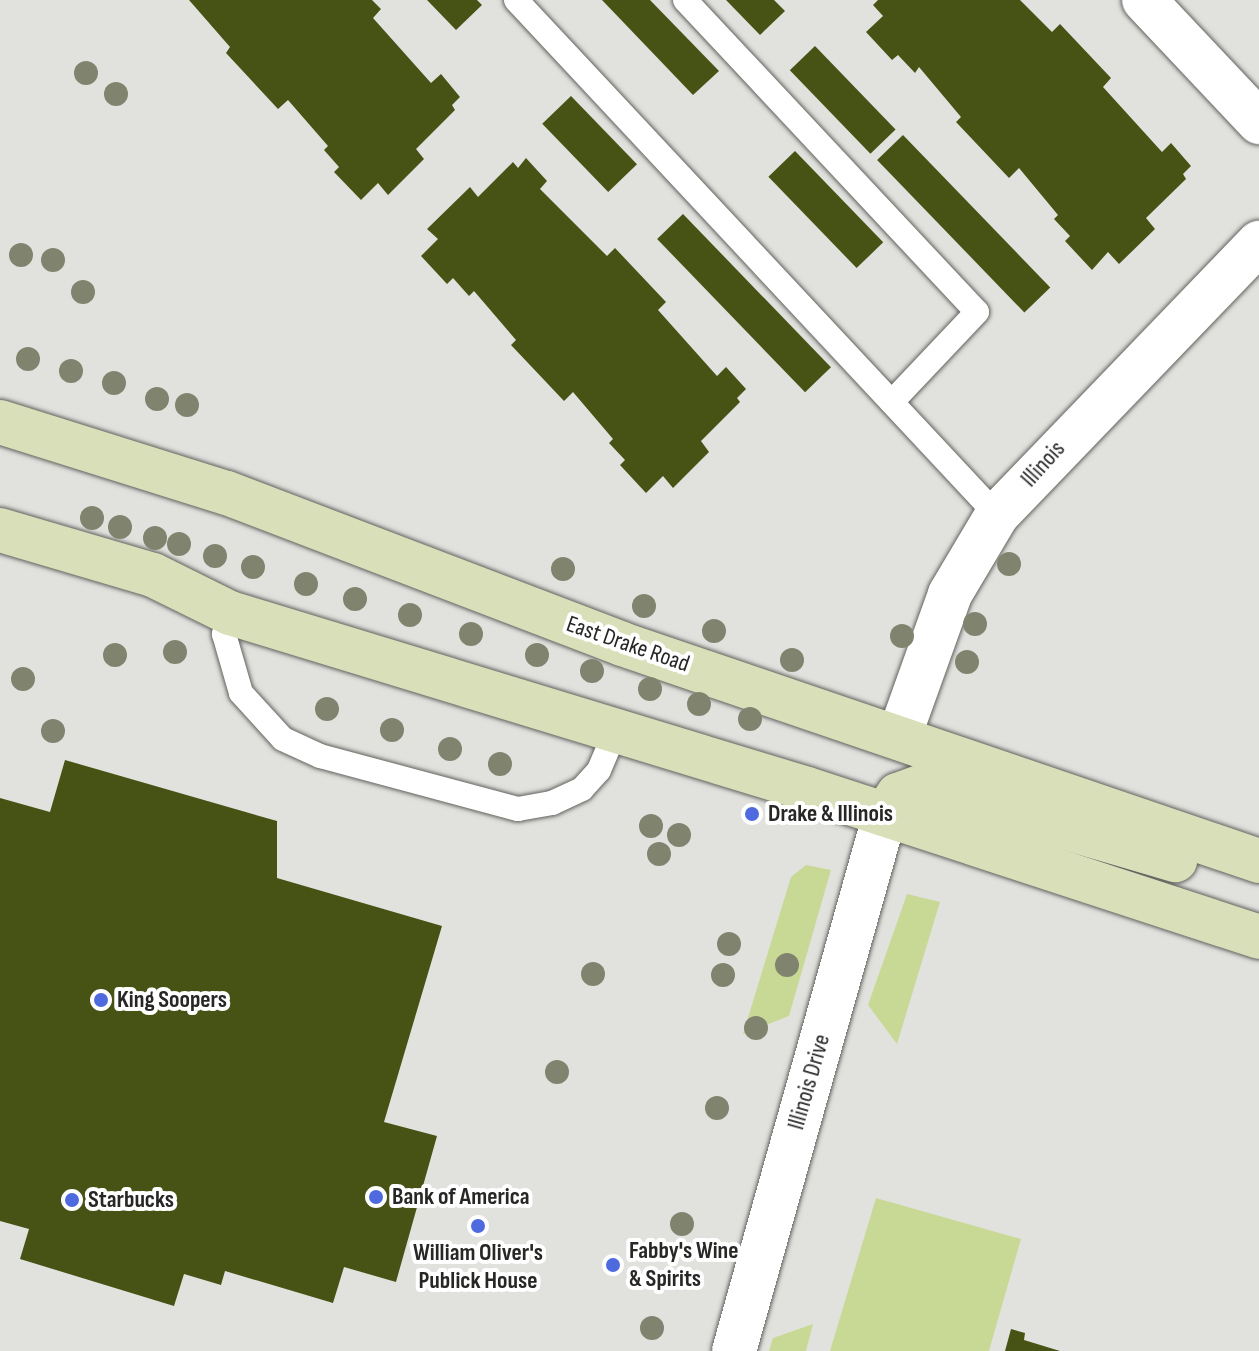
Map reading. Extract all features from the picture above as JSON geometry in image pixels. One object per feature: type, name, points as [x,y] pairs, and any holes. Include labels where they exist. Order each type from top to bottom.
[{"type":"main road","name":"East Drake Road","points":[[0,422],[227,493],[622,644],[900,734],[1259,861]]},
{"type":"main road","points":[[0,530],[153,575],[230,613],[885,814],[1259,937]]},
{"type":"main road","points":[[885,814],[898,795],[923,786],[1164,858],[1259,879]]},
{"type":"street","points":[[1144,0],[1259,122]]},
{"type":"street","name":"Illinois","points":[[900,734],[950,594],[997,515],[1259,243]]},
{"type":"street","name":"Illinois Drive","points":[[734,1351],[885,814]]},
{"type":"lane","points":[[516,0],[997,515]]},
{"type":"lane","points":[[685,0],[977,312],[892,402]]},
{"type":"lane","points":[[230,613],[224,634],[241,693],[283,739],[320,756],[518,809],[552,803],[582,789],[599,770],[616,730]]},
{"type":"green space","points":[[806,865],[831,870],[789,1016],[743,1034],[791,877]]},
{"type":"green space","points":[[907,894],[940,902],[897,1044],[868,1005]]},
{"type":"green space","points":[[876,1198],[1021,1239],[989,1351],[830,1351]]},
{"type":"green space","points":[[813,1324],[806,1351],[769,1351],[773,1338]]},
{"type":"building","points":[[189,0],[372,0],[381,9],[373,18],[431,83],[441,74],[460,97],[452,105],[455,110],[416,149],[424,159],[388,195],[378,183],[361,200],[334,172],[339,167],[324,150],[328,146],[288,100],[278,109],[226,53],[230,47]]},
{"type":"building","points":[[427,0],[477,0],[482,5],[456,30]]},
{"type":"building","points":[[602,0],[650,0],[719,71],[693,95]]},
{"type":"building","points":[[726,0],[774,0],[785,11],[760,35]]},
{"type":"building","points":[[878,0],[1020,0],[1052,32],[1060,24],[1111,78],[1103,87],[1162,152],[1171,143],[1191,166],[1183,174],[1186,179],[1146,218],[1155,229],[1119,264],[1108,252],[1092,270],[1065,241],[1070,236],[1054,219],[1058,215],[1019,168],[1009,178],[956,122],[961,117],[919,67],[915,73],[898,55],[892,60],[866,32],[883,16],[873,5]]},
{"type":"building","points":[[815,46],[896,129],[870,154],[790,70]]},
{"type":"building","points":[[571,96],[637,164],[608,192],[542,124]]},
{"type":"building","points":[[903,135],[1050,288],[1024,313],[877,160]]},
{"type":"building","points":[[795,151],[883,242],[857,268],[768,177]]},
{"type":"building","points":[[526,158],[547,181],[540,189],[607,256],[615,248],[666,302],[658,310],[717,376],[726,367],[746,389],[737,398],[740,402],[701,441],[709,452],[673,488],[663,476],[646,493],[620,465],[625,460],[609,443],[613,439],[573,392],[564,401],[511,345],[516,340],[474,291],[469,296],[453,278],[447,284],[421,256],[438,239],[427,229],[470,187],[478,197],[513,162],[518,168]]},
{"type":"building","points":[[683,214],[831,367],[805,392],[657,239]]},
{"type":"building","points":[[65,760],[277,821],[277,878],[442,926],[384,1122],[437,1136],[396,1282],[344,1267],[333,1303],[225,1271],[221,1285],[184,1274],[174,1306],[20,1259],[29,1229],[0,1221],[0,798],[50,812]]},
{"type":"building","points":[[1011,1329],[1025,1333],[1024,1340],[1060,1351],[1005,1351]]},
{"type":"place","name":"Drake & Illinois","points":[[752,814]]},
{"type":"place","name":"King Soopers","points":[[101,1000]]},
{"type":"place","name":"Bank of America","points":[[376,1197]]},
{"type":"place","name":"Starbucks","points":[[72,1200]]},
{"type":"place","name":"William Oliver's Publick House","points":[[478,1226]]},
{"type":"place","name":"Fabby's Wine & Spirits","points":[[613,1265]]}]
